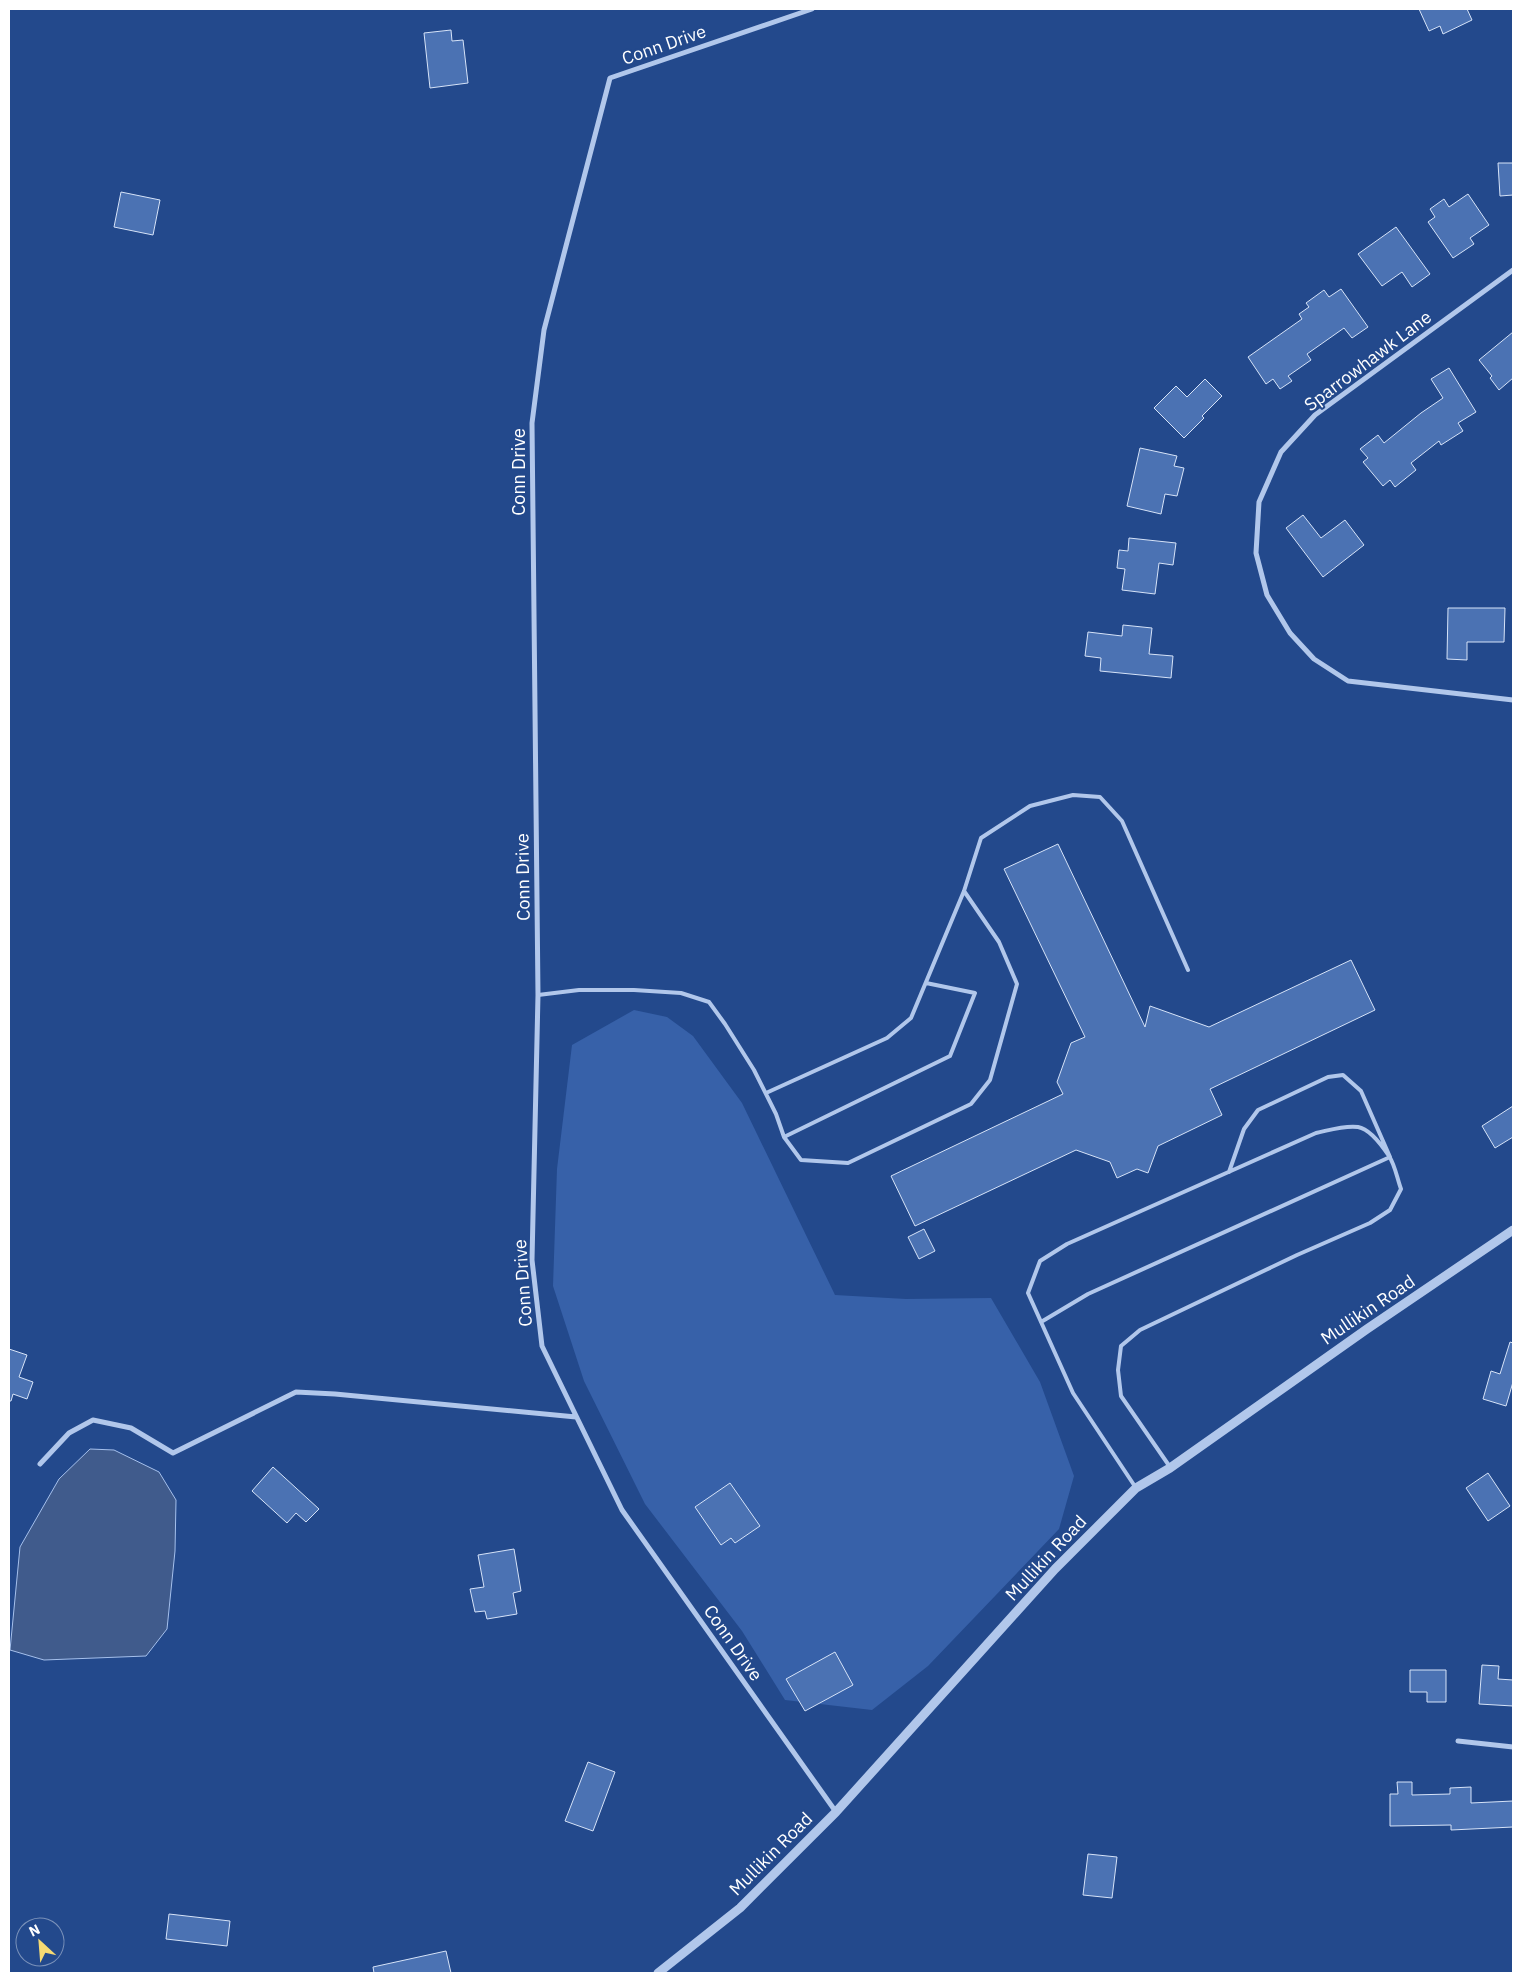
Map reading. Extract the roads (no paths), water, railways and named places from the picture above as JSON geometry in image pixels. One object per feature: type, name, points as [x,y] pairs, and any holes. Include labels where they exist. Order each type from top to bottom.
[{"type":"street","name":"Conn Drive","points":[[812,9],[610,78],[544,330],[532,423],[538,994],[532,1260],[542,1346],[622,1510],[836,1812]]},
{"type":"street","name":"Sparrowhawk Lane","points":[[1513,270],[1315,415],[1281,452],[1259,502],[1256,553],[1267,595],[1290,632],[1314,659],[1348,681],[1513,700]]},
{"type":"street","name":"Mullikin Road","points":[[658,1973],[740,1908],[836,1812],[1055,1569],[1136,1488],[1170,1468],[1367,1329],[1513,1230]]},
{"type":"street","points":[[40,1464],[69,1433],[93,1420],[132,1428],[173,1453],[296,1392],[576,1417]]},
{"type":"street","points":[[1458,1741],[1513,1747]]},
{"type":"lane","points":[[766,1093],[887,1038],[911,1018],[964,891],[981,838],[1030,806],[1073,795],[1100,797],[1122,821],[1188,970]]},
{"type":"lane","points":[[538,994],[579,990],[643,991],[681,993],[709,1002],[749,1063],[766,1093],[784,1137],[802,1160],[848,1163],[971,1104],[990,1080],[1017,984],[999,942],[964,891]]},
{"type":"lane","points":[[784,1137],[950,1056],[975,993],[926,983]]},
{"type":"lane","points":[[1170,1468],[1121,1396],[1118,1370],[1121,1346],[1140,1330],[1297,1255],[1370,1223],[1390,1210],[1401,1189],[1390,1157],[1361,1090],[1343,1075],[1328,1077],[1258,1110],[1244,1129],[1229,1172]]},
{"type":"lane","points":[[1136,1488],[1073,1394],[1028,1293],[1040,1261],[1067,1244],[1316,1133],[1344,1127],[1360,1127],[1372,1136],[1390,1157]]},
{"type":"lane","points":[[1041,1322],[1088,1294],[1390,1157]]}]
